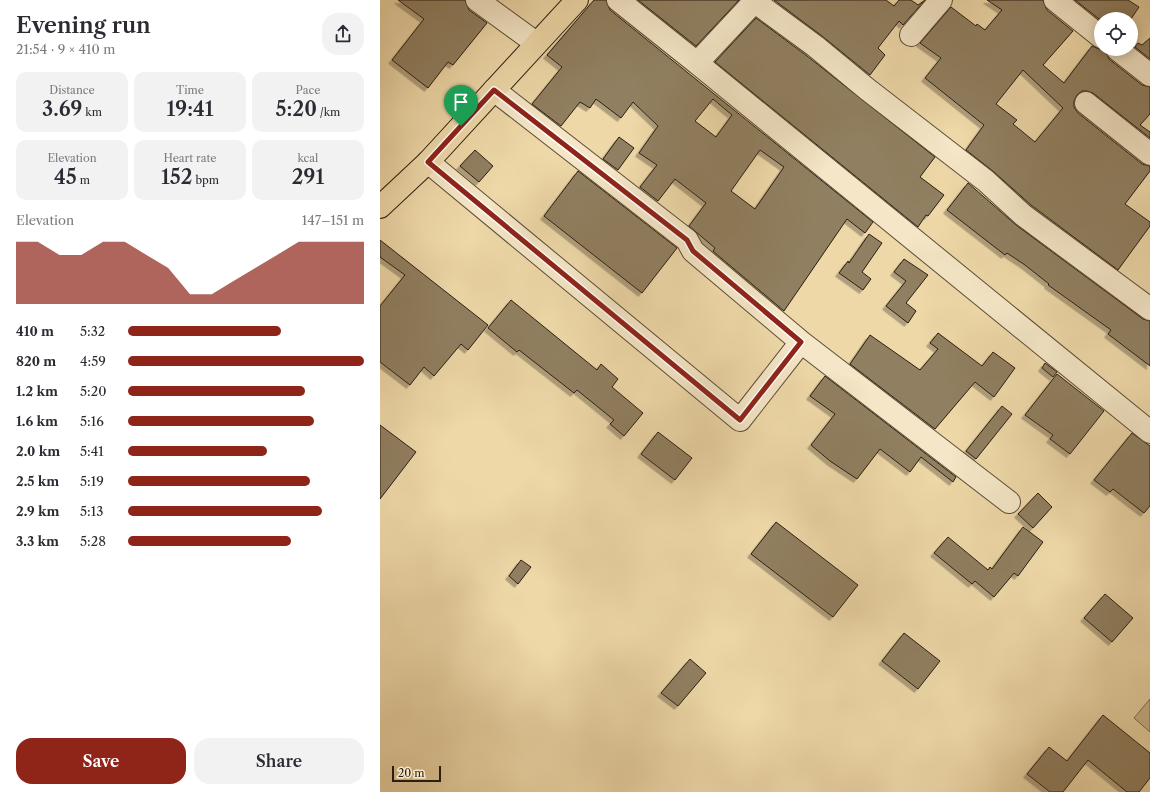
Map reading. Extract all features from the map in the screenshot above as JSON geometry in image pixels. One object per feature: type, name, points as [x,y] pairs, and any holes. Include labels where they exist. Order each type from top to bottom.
[{"type":"main road","points":[[380,207],[428,162],[577,0]]},
{"type":"street","points":[[477,0],[536,43]]},
{"type":"street","points":[[618,0],[1150,432]]},
{"type":"street","points":[[912,36],[941,0]]},
{"type":"street","points":[[1055,0],[1094,31]]},
{"type":"street","points":[[697,63],[753,3],[762,7],[986,181],[1023,215],[1150,310]]},
{"type":"street","points":[[1126,56],[1150,75]]},
{"type":"street","points":[[494,90],[687,240],[693,251],[698,256],[801,342],[1009,502]]},
{"type":"street","points":[[1086,103],[1150,154]]},
{"type":"street","points":[[428,162],[740,420],[801,342]]},
{"type":"shaded area","points":[[1150,699],[1150,732],[1134,718]]},
{"type":"building","points":[[398,0],[465,0],[469,10],[487,23],[453,65],[448,62],[428,88],[392,60],[424,19]]},
{"type":"building","points":[[594,0],[606,0],[610,10],[873,222],[865,233],[847,219],[784,311],[713,251],[715,248],[689,226],[706,203],[675,179],[658,201],[640,187],[657,165],[639,153],[658,126],[633,102],[621,118],[596,99],[590,108],[580,102],[561,126],[532,104],[562,67],[547,55]],"holes":[[[713,99],[732,115],[716,137],[695,121]],[[760,150],[784,167],[755,209],[731,191]]]},
{"type":"building","points":[[638,0],[739,0],[696,46]]},
{"type":"building","points":[[774,0],[886,0],[894,6],[899,0],[911,0],[918,5],[925,0],[903,25],[899,21],[878,48],[885,55],[870,75]]},
{"type":"building","points":[[987,0],[1043,0],[1047,10],[1073,31],[1043,65],[1064,83],[1092,46],[1094,47],[1094,56],[1108,56],[1109,59],[1142,85],[1150,87],[1150,114],[1140,125],[1150,132],[1150,138],[1093,93],[1082,91],[1077,95],[1074,101],[1074,107],[1078,113],[1142,164],[1150,166],[1150,171],[1125,204],[1150,222],[1150,226],[1118,270],[1031,205],[994,172],[966,150],[984,125],[925,78],[941,58],[920,43],[951,7],[976,26],[977,24],[985,30],[1002,10]],"holes":[[[1023,70],[1063,108],[1035,142],[1013,124],[1017,120],[996,104]]]},
{"type":"building","points":[[1075,0],[1128,0],[1139,7],[1136,12],[1094,12],[1094,15]]},
{"type":"building","points":[[756,18],[807,56],[935,157],[920,177],[944,195],[928,216],[926,215],[918,227],[715,62]]},
{"type":"building","points":[[1150,38],[1150,59],[1138,49],[1138,43],[1142,45]]},
{"type":"building","points":[[619,137],[634,148],[618,170],[603,159]]},
{"type":"building","points":[[475,150],[493,166],[479,182],[460,166]]},
{"type":"building","points":[[578,171],[677,248],[642,293],[544,216]]},
{"type":"building","points":[[968,183],[1016,225],[1143,319],[1150,321],[1150,366],[1108,334],[1111,330],[1048,285],[1049,284],[1025,265],[1007,253],[1005,255],[947,210]]},
{"type":"building","points":[[869,234],[882,243],[862,272],[871,279],[863,290],[839,273],[848,261],[849,263]]},
{"type":"building","points":[[380,240],[488,325],[468,350],[461,344],[434,376],[424,367],[410,385],[380,362],[380,306],[405,275],[380,257]]},
{"type":"building","points":[[904,259],[928,275],[906,303],[916,311],[908,323],[886,306],[906,281],[894,272]]},
{"type":"building","points":[[511,300],[597,370],[601,364],[618,379],[612,387],[643,413],[624,436],[610,424],[614,420],[577,390],[574,393],[519,350],[517,352],[488,328]]},
{"type":"building","points":[[938,333],[982,366],[993,352],[1015,368],[994,397],[975,382],[935,429],[850,364],[870,335],[920,370],[938,349],[930,343]]},
{"type":"building","points":[[1045,363],[1057,372],[1053,377],[1042,368]]},
{"type":"building","points":[[1057,374],[1104,411],[1070,454],[1050,439],[1053,435],[1025,415]]},
{"type":"building","points":[[825,376],[956,477],[953,482],[921,457],[910,472],[880,449],[857,479],[830,461],[811,445],[835,414],[810,396]]},
{"type":"building","points":[[1002,406],[1012,414],[976,459],[966,451]]},
{"type":"building","points":[[380,425],[416,452],[380,499]]},
{"type":"building","points":[[658,432],[692,458],[675,480],[641,454]]},
{"type":"building","points":[[1132,433],[1150,446],[1150,506],[1144,513],[1113,489],[1110,492],[1094,480]]},
{"type":"building","points":[[1038,493],[1052,507],[1033,528],[1018,514]]},
{"type":"building","points":[[776,522],[858,585],[833,617],[751,554]]},
{"type":"building","points":[[1023,527],[1043,542],[1018,576],[1014,573],[994,597],[975,581],[972,584],[934,553],[948,537],[988,570],[990,567],[992,569]]},
{"type":"building","points":[[521,560],[531,567],[518,584],[509,576]]},
{"type":"building","points":[[1105,594],[1133,618],[1112,642],[1084,618]]},
{"type":"building","points":[[904,633],[940,661],[918,689],[882,661]]},
{"type":"building","points":[[690,659],[706,673],[678,706],[661,693]]},
{"type":"building","points":[[1103,715],[1150,753],[1150,778],[1139,792],[1127,792],[1088,760],[1063,792],[1050,792],[1027,774],[1049,747],[1067,761]]},
{"type":"route","points":[[494,90],[687,240],[693,251],[801,342],[740,420],[428,162],[461,126],[494,90]]}]
